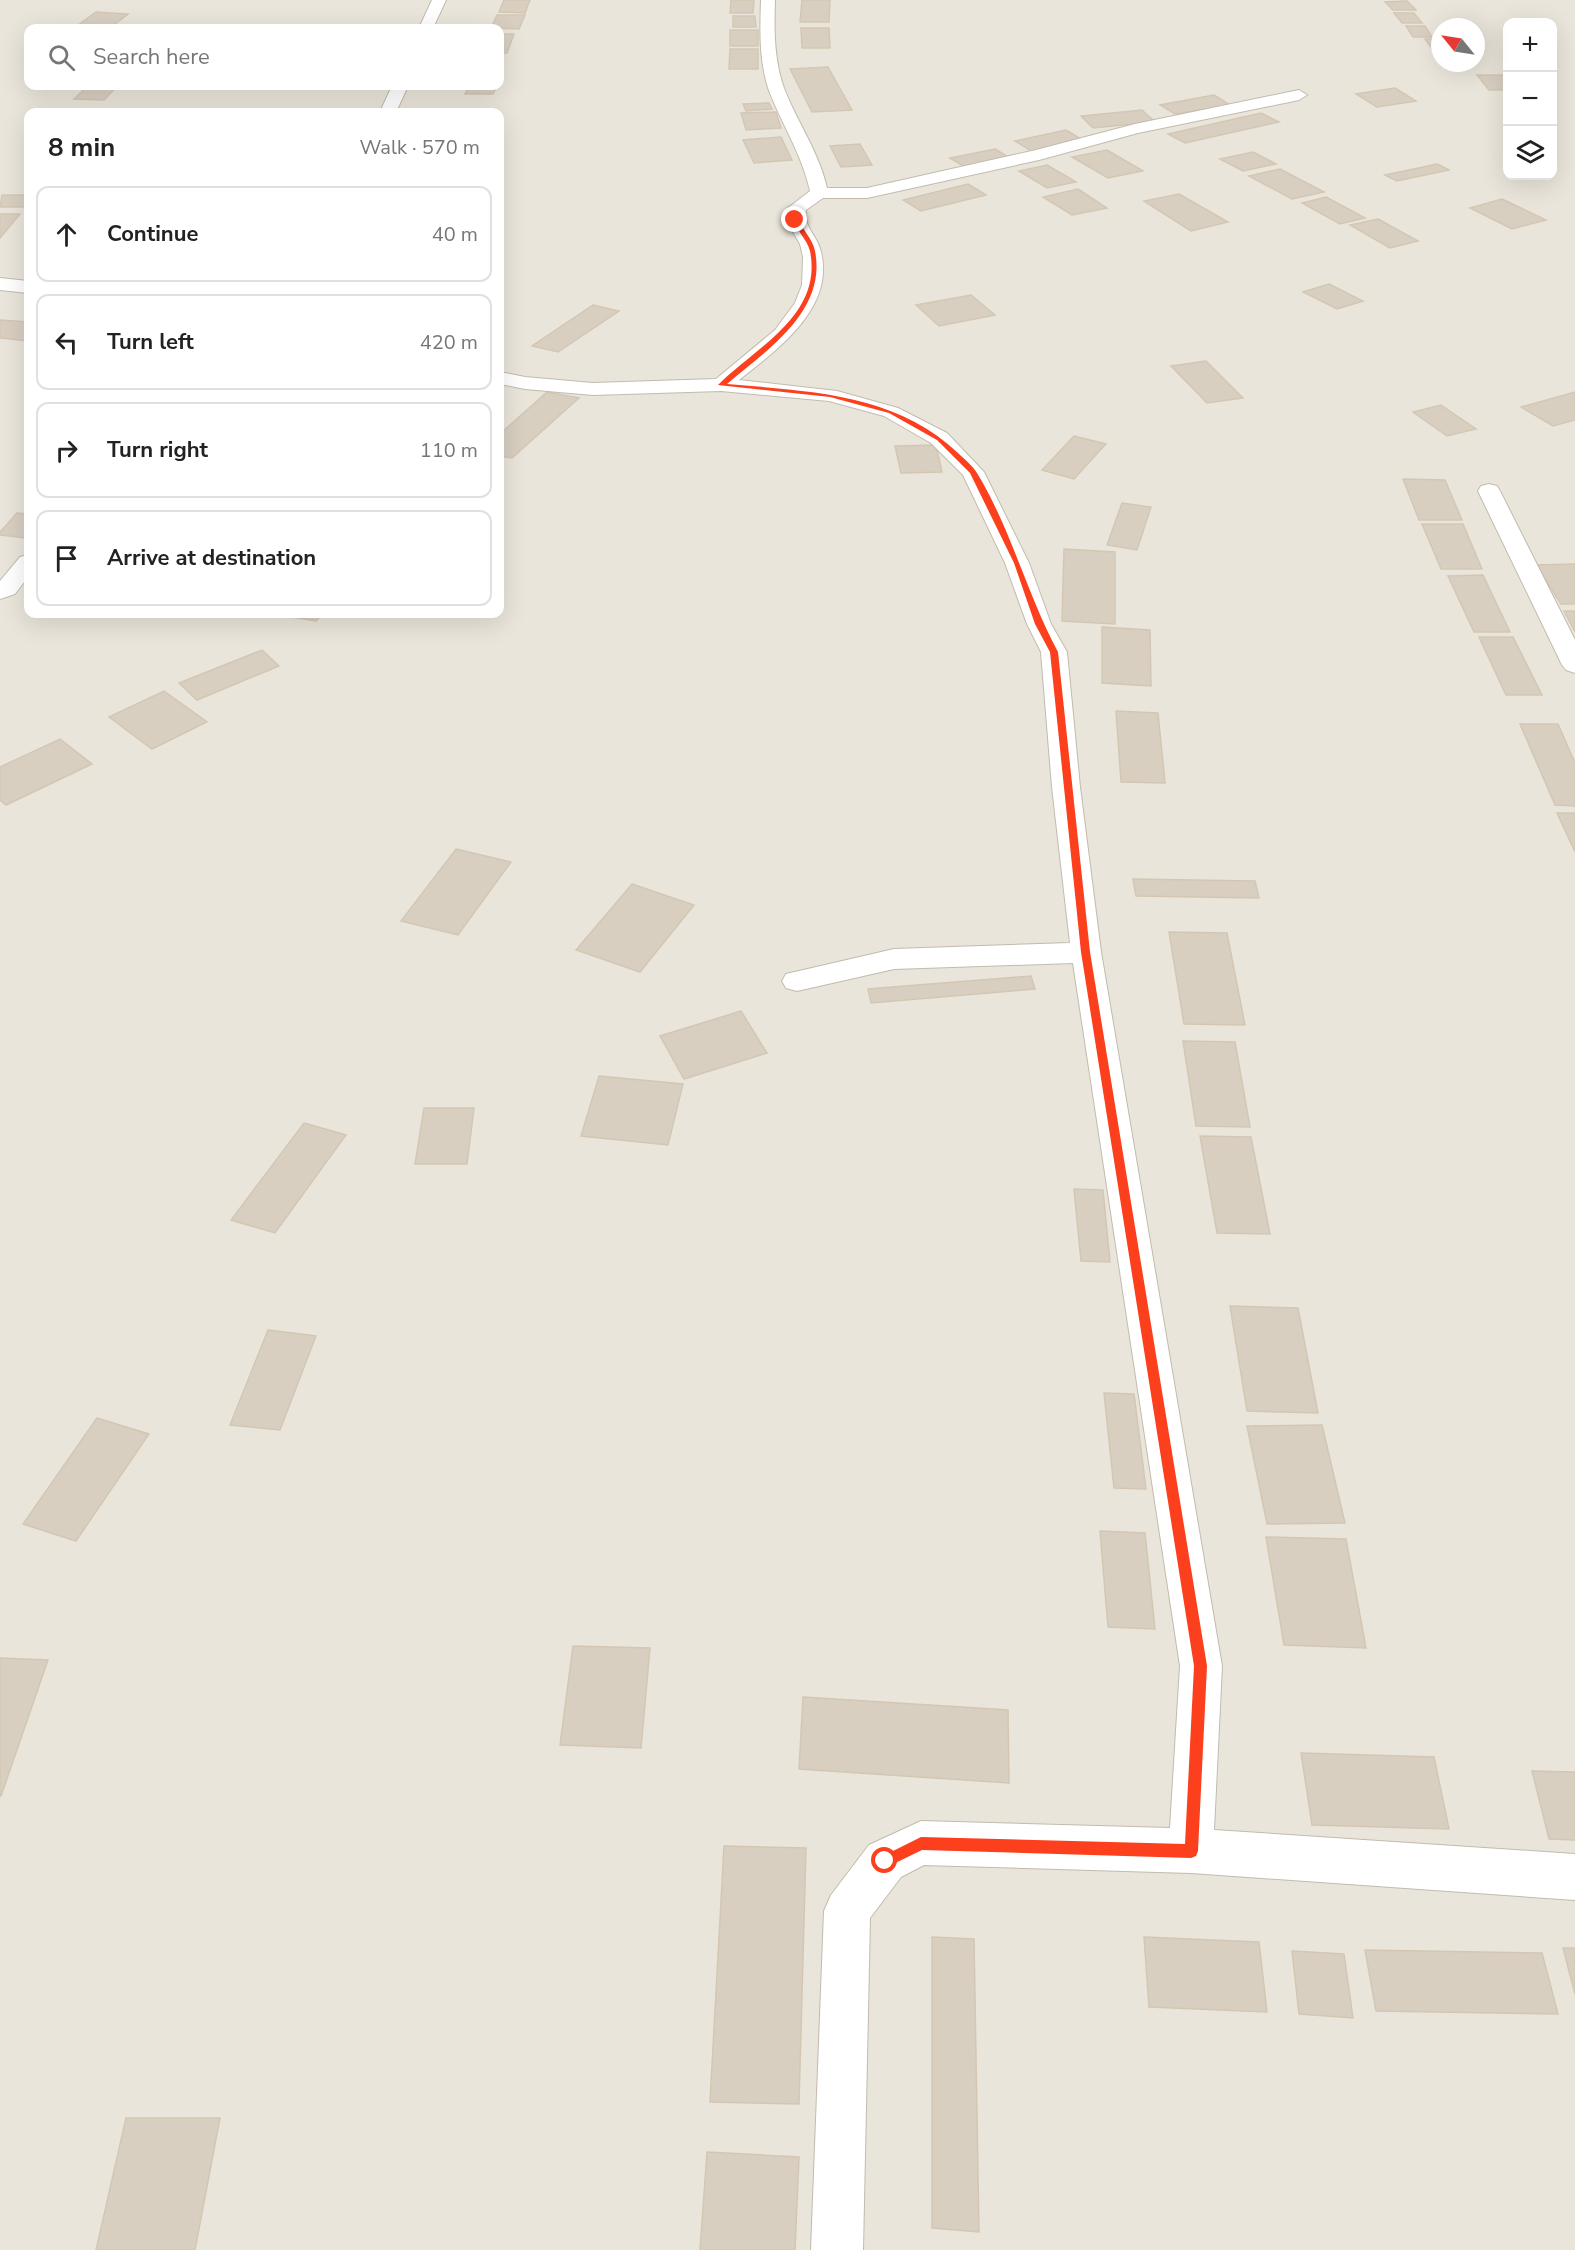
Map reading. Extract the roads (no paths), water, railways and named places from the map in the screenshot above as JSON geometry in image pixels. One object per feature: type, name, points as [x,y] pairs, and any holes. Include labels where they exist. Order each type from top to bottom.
[{"type":"street","points":[[428,24],[439,0]]},
{"type":"street","points":[[768,0],[770,66],[776,88],[812,164],[819,193]]},
{"type":"street","points":[[390,108],[398,90]]},
{"type":"street","points":[[721,385],[767,347],[796,318],[808,297],[813,274],[812,249],[795,220],[797,208],[819,193],[867,193],[1039,155],[1226,108],[1299,95]]},
{"type":"street","points":[[0,284],[24,287]]},
{"type":"street","points":[[504,379],[592,389],[721,385],[830,395],[891,412],[939,438],[973,472],[1017,563],[1039,624],[1054,652],[1086,952],[1201,1666],[1191,1851]]},
{"type":"street","points":[[1489,491],[1575,665]]},
{"type":"street","points":[[0,592],[6,589],[24,567]]},
{"type":"street","points":[[797,981],[894,959],[1086,952]]},
{"type":"street","points":[[837,2250],[847,1911],[885,1861],[921,1843],[1191,1851],[1575,1877]]}]
